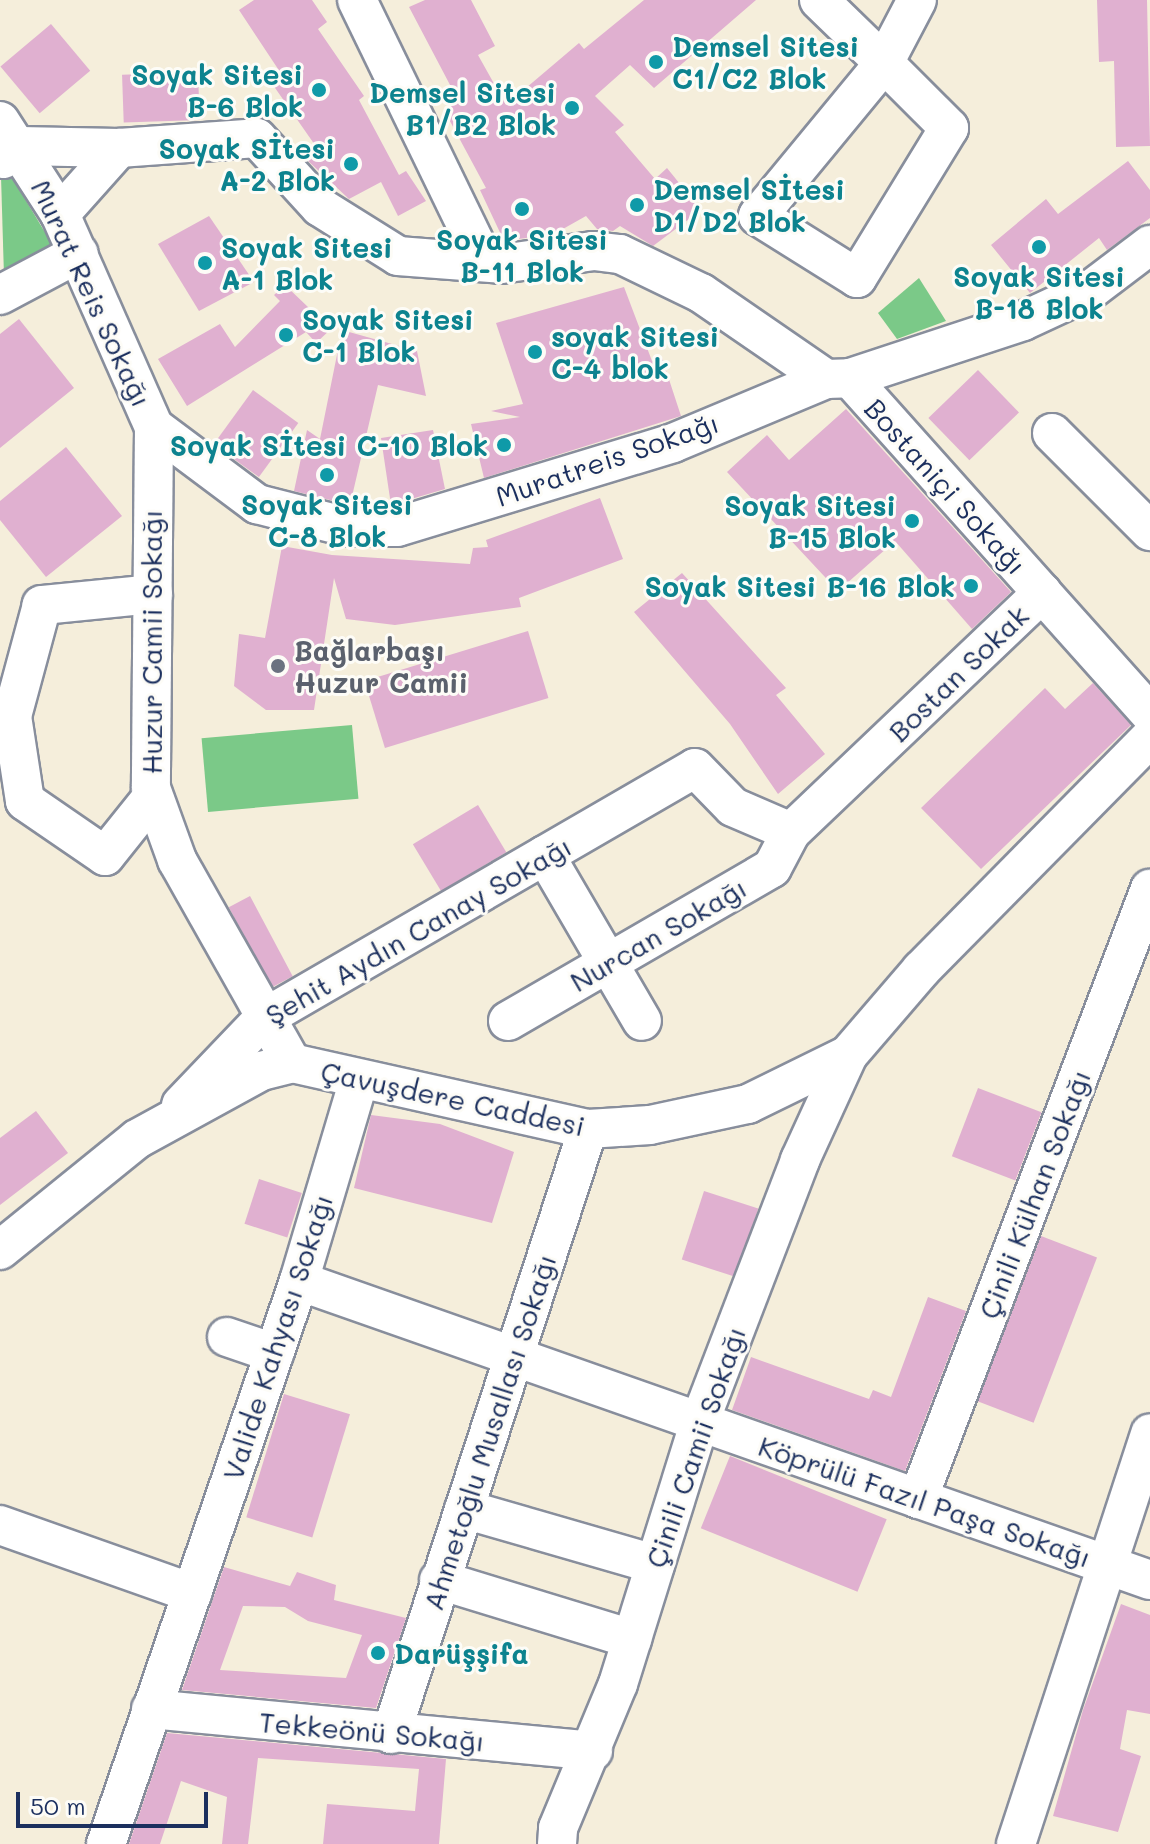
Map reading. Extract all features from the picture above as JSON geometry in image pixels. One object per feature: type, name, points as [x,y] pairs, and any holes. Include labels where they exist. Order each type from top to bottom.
[{"type":"street","points":[[357,0],[483,260]]},
{"type":"street","points":[[819,0],[884,63],[949,128],[857,278],[758,216],[884,63],[917,0]]},
{"type":"street","name":"Bostaniçi Sokağı","points":[[7,143],[119,148],[257,138],[320,207],[398,256],[483,260],[501,264],[594,251],[620,254],[701,293],[838,379],[1042,593]]},
{"type":"street","name":"Murat Reis Sokağı","points":[[7,143],[60,214],[154,427]]},
{"type":"street","points":[[60,214],[119,148]]},
{"type":"street","name":"Muratreis Sokağı","points":[[154,427],[257,504],[347,527],[397,527],[673,443],[838,379],[1058,307],[1150,245]]},
{"type":"street","points":[[0,295],[79,253]]},
{"type":"street","name":"Huzur Camii Sokağı","points":[[154,427],[153,796],[177,860],[292,1063]]},
{"type":"street","points":[[1052,433],[1150,531]]},
{"type":"street","name":"Bostan Sokak","points":[[791,832],[1042,593],[1150,714]]},
{"type":"street","points":[[153,594],[42,605],[12,716],[25,801],[105,856],[153,796]]},
{"type":"street","name":"Çavuşdere Caddesi","points":[[0,1250],[137,1139],[261,1071],[292,1063],[588,1129],[650,1125],[748,1104],[848,1055],[921,970],[1150,738]]},
{"type":"street","name":"Şehit Aydın Canay Sokağı","points":[[165,1124],[264,1018],[695,768],[733,807],[791,832]]},
{"type":"street","name":"Nurcan Sokağı","points":[[508,1021],[772,868],[791,832]]},
{"type":"street","points":[[545,855],[642,1021]]},
{"type":"street","name":"Çinili Külhan Sokağı","points":[[918,1499],[1150,889]]},
{"type":"street","name":"Çinili Camii Sokağı","points":[[557,1844],[558,1828],[593,1751],[632,1639],[700,1421],[800,1160],[848,1055]]},
{"type":"street","name":"Valide Kahyası Sokağı","points":[[106,1844],[299,1281],[359,1080]]},
{"type":"street","name":"Ahmetoğlu Musallası Sokağı","points":[[391,1734],[439,1580],[517,1357],[588,1129]]},
{"type":"street","name":"Köprülü Fazıl Paşa Sokağı","points":[[299,1281],[1150,1580]]},
{"type":"street","points":[[227,1337],[274,1353]]},
{"type":"street","points":[[1016,1844],[1150,1433]]},
{"type":"street","points":[[464,1509],[655,1564]]},
{"type":"street","points":[[0,1525],[192,1593]]},
{"type":"street","points":[[439,1580],[632,1639]]},
{"type":"street","name":"Tekkeönü Sokağı","points":[[151,1709],[593,1751]]},
{"type":"green space","points":[[1,176],[13,179],[52,244],[4,276]]},
{"type":"green space","points":[[919,278],[946,321],[897,339],[878,313]]},
{"type":"green space","points":[[352,725],[358,799],[208,812],[202,738]]},
{"type":"building","points":[[254,0],[312,0],[327,22],[318,29],[364,96],[359,100],[399,175],[406,171],[426,201],[398,216],[381,182],[349,199],[307,160],[304,155],[317,148],[273,85],[284,78],[239,10]]},
{"type":"building","points":[[425,0],[471,0],[495,46],[478,55],[506,105],[579,43],[584,49],[644,0],[756,0],[654,88],[630,65],[595,96],[624,125],[615,132],[655,179],[667,168],[701,210],[653,246],[620,226],[613,231],[597,229],[586,216],[554,234],[504,241],[480,190],[486,188],[444,110],[459,102],[409,7]]},
{"type":"building","points":[[1097,0],[1147,0],[1150,146],[1116,147],[1114,61],[1099,62]]},
{"type":"building","points":[[51,24],[90,71],[40,113],[0,66]]},
{"type":"building","points":[[198,72],[200,120],[124,123],[122,75]]},
{"type":"building","points":[[1128,161],[1150,190],[1150,218],[1107,250],[1099,238],[1030,293],[991,245],[1046,199],[1058,214]]},
{"type":"building","name":"Soyak Sitesi A-1 Blok","points":[[209,216],[254,282],[199,311],[158,244]]},
{"type":"building","points":[[285,285],[331,329],[316,343],[306,332],[187,406],[158,359],[220,324],[235,347],[280,301],[274,295]]},
{"type":"building","points":[[624,287],[652,361],[662,358],[681,416],[484,478],[471,424],[520,417],[491,411],[523,404],[496,323]]},
{"type":"building","points":[[19,319],[74,388],[0,448],[0,334]]},
{"type":"building","points":[[342,330],[417,351],[426,396],[378,385],[350,505],[294,491],[307,430],[320,439]]},
{"type":"building","points":[[978,370],[1019,412],[969,460],[928,418]]},
{"type":"building","points":[[253,390],[298,423],[259,477],[214,444]]},
{"type":"building","points":[[846,409],[1011,592],[972,629],[895,541],[838,591],[727,472],[767,435],[789,460]]},
{"type":"building","points":[[433,430],[445,489],[391,505],[381,438]]},
{"type":"building","points":[[66,447],[122,516],[46,577],[0,520],[0,501]]},
{"type":"building","points":[[600,498],[623,559],[519,598],[521,607],[395,625],[346,619],[334,578],[314,710],[266,710],[234,686],[239,634],[265,638],[282,546],[332,555],[470,564],[473,548],[488,547],[486,540]]},
{"type":"building","points":[[682,573],[786,688],[776,695],[825,754],[778,794],[730,724],[634,612]]},
{"type":"building","points":[[528,631],[548,698],[385,748],[364,681]]},
{"type":"building","points":[[1093,683],[1131,725],[981,869],[921,808],[1045,688],[1065,709]]},
{"type":"building","points":[[478,805],[506,852],[441,891],[413,844]]},
{"type":"building","points":[[250,896],[293,976],[272,988],[229,907]]},
{"type":"building","points":[[978,1088],[1041,1112],[1015,1181],[952,1156]]},
{"type":"building","points":[[36,1111],[68,1153],[0,1205],[0,1138]]},
{"type":"building","points":[[371,1115],[440,1124],[514,1152],[492,1223],[354,1188]]},
{"type":"building","points":[[259,1179],[302,1193],[287,1238],[244,1224]]},
{"type":"building","points":[[704,1191],[758,1209],[736,1277],[682,1259]]},
{"type":"building","points":[[1041,1236],[1097,1258],[1034,1423],[978,1401]]},
{"type":"building","points":[[928,1297],[966,1311],[905,1471],[732,1410],[751,1357],[869,1399],[873,1390],[891,1397]]},
{"type":"building","points":[[284,1394],[350,1414],[312,1538],[246,1517]]},
{"type":"building","points":[[730,1456],[887,1519],[857,1592],[701,1528]]},
{"type":"building","name":"Darüşşifa","points":[[224,1567],[290,1586],[297,1572],[336,1585],[334,1600],[406,1618],[376,1708],[182,1690]],"holes":[[[243,1606],[285,1607],[308,1621],[362,1635],[346,1678],[220,1670]]]},
{"type":"building","points":[[1121,1604],[1150,1615],[1150,1714],[1127,1710],[1120,1749],[1141,1756],[1118,1832],[1053,1816],[1083,1710]]},
{"type":"building","points":[[167,1733],[446,1759],[439,1844],[323,1844],[327,1804],[415,1811],[419,1769],[258,1758],[248,1844],[222,1844],[227,1797],[181,1781],[160,1844],[129,1844]]},
{"type":"place","name":"Demsel Sitesi C1/C2 Blok","points":[[656,62]]},
{"type":"place","name":"Soyak Sitesi B-6 Blok","points":[[319,90]]},
{"type":"place","name":"Demsel Sitesi B1/B2 Blok","points":[[572,108]]},
{"type":"place","name":"Soyak Sİtesi A-2 Blok","points":[[351,164]]},
{"type":"place","name":"Demsel Sİtesi D1/D2 Blok","points":[[637,205]]},
{"type":"place","name":"Soyak Sitesi B-11 Blok","points":[[522,209]]},
{"type":"place","name":"Soyak Sitesi B-18 Blok","points":[[1039,247]]},
{"type":"place","name":"Soyak Sitesi A-1 Blok","points":[[205,263]]},
{"type":"place","name":"Soyak Sitesi C-1 Blok","points":[[286,335]]},
{"type":"place","name":"soyak Sitesi C-4 blok","points":[[535,352]]},
{"type":"place","name":"Soyak Sİtesi C-10 Blok","points":[[504,445]]},
{"type":"place","name":"Soyak Sitesi C-8 Blok","points":[[327,475]]},
{"type":"place","name":"Soyak Sitesi B-15 Blok","points":[[912,521]]},
{"type":"place","name":"Soyak Sitesi B-16 Blok","points":[[971,586]]},
{"type":"place","name":"Bağlarbaşı Huzur Camii","points":[[278,666]]},
{"type":"place","name":"Darüşşifa","points":[[378,1653]]}]
